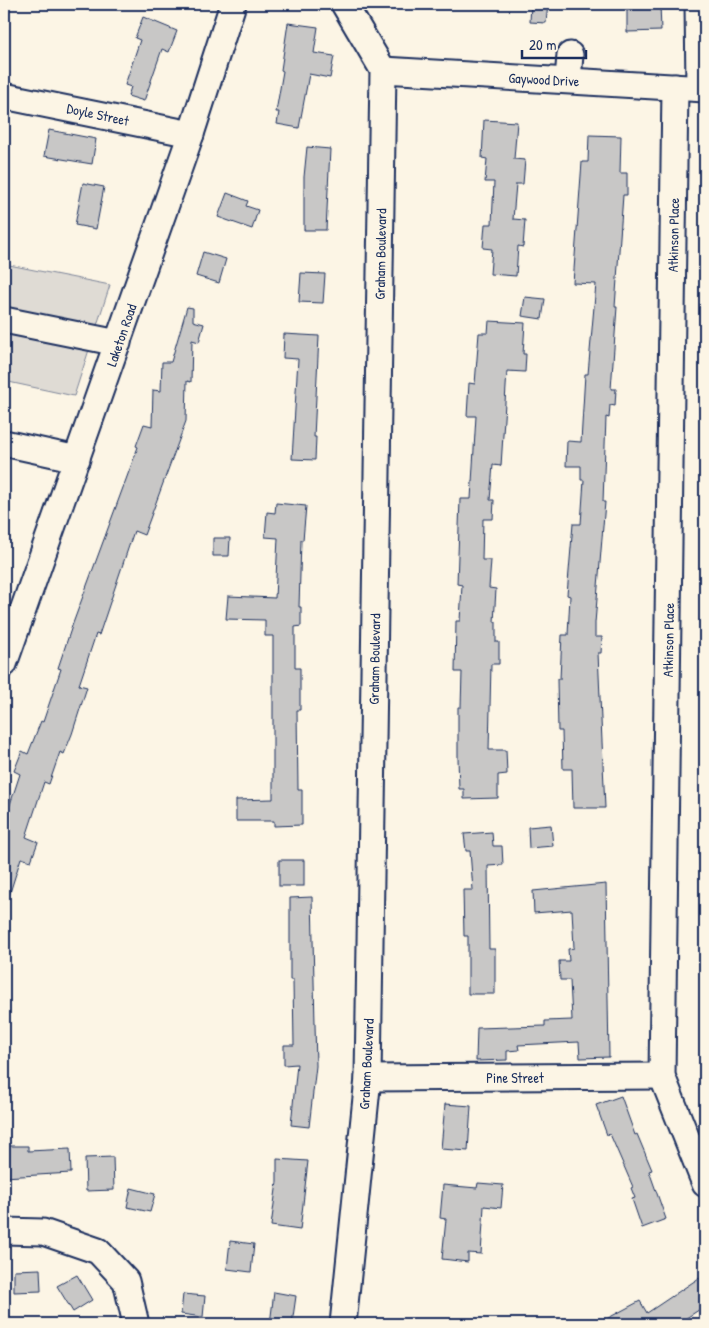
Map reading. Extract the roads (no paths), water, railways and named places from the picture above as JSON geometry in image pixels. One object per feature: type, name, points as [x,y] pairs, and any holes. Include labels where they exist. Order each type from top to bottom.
[{"type":"street","name":"Laketon Road","points":[[4,664],[191,134],[233,4]]},
{"type":"street","points":[[344,4],[383,70]]},
{"type":"street","name":"Atkinson Place","points":[[698,4],[693,88],[662,1076],[705,1184]]},
{"type":"street","points":[[568,80],[570,55]]},
{"type":"street","name":"Gaywood Drive","points":[[383,70],[693,88]]},
{"type":"street","name":"Graham Boulevard","points":[[343,1324],[368,1078],[383,70]]},
{"type":"street","name":"Doyle Street","points":[[4,96],[191,134]]},
{"type":"street","points":[[4,320],[118,343]]},
{"type":"street","points":[[4,443],[77,459]]},
{"type":"street","name":"Pine Street","points":[[368,1078],[662,1076]]},
{"type":"street","points":[[4,1231],[43,1232],[98,1252],[126,1281],[136,1324]]}]
